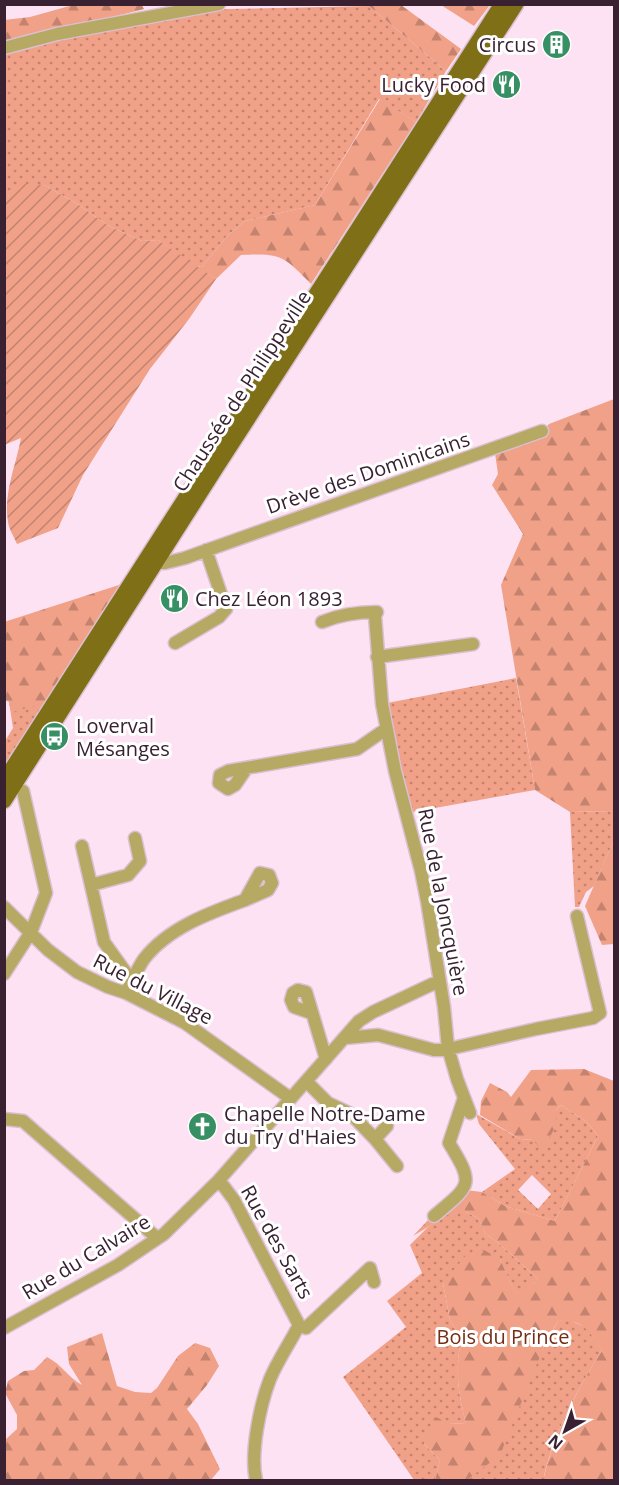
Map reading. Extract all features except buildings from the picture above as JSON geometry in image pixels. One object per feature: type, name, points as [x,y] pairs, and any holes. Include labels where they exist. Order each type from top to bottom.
[{"type":"main road","name":"Chaussée de Philippeville","points":[[4,781],[502,4]]},
{"type":"main road","name":"Chaussée de Philippeville","points":[[4,801],[516,4]]},
{"type":"street","points":[[4,48],[57,34],[219,4]]},
{"type":"street","name":"Drève des Dominicains","points":[[156,563],[165,563],[206,550],[542,431]]},
{"type":"street","points":[[175,643],[219,618],[226,609],[206,550]]},
{"type":"street","name":"Rue de la Joncquière","points":[[322,622],[338,615],[377,612],[375,616],[377,657],[386,729],[421,871],[436,952],[448,1048]]},
{"type":"street","points":[[377,657],[473,645]]},
{"type":"street","points":[[246,769],[357,749],[386,729]]},
{"type":"street","points":[[4,974],[31,932],[46,893],[23,791]]},
{"type":"street","points":[[90,885],[128,875],[140,861],[135,838]]},
{"type":"street","points":[[82,846],[104,942],[129,987]]},
{"type":"street","points":[[129,987],[144,959],[169,935],[211,912],[245,900]]},
{"type":"street","name":"Rue du Village","points":[[4,907],[48,950],[77,972],[108,987],[129,987],[185,1023],[290,1098]]},
{"type":"street","points":[[345,1038],[378,1035],[434,1050],[592,1018],[600,1013],[577,916]]},
{"type":"street","name":"Rue du Calvaire","points":[[4,1328],[118,1265],[157,1238],[183,1216],[219,1179],[359,1021],[439,981]]},
{"type":"street","points":[[311,1012],[326,1059]]},
{"type":"street","points":[[448,1048],[470,1113]]},
{"type":"street","points":[[306,1081],[328,1103],[351,1114],[397,1166]]},
{"type":"street","points":[[434,1216],[456,1198],[465,1187],[467,1178],[449,1143],[464,1098]]},
{"type":"street","points":[[4,1119],[23,1121],[157,1238]]},
{"type":"street","points":[[375,1139],[387,1126]]},
{"type":"street","name":"Rue des Sarts","points":[[219,1179],[234,1200],[299,1325],[306,1328],[370,1268],[374,1282]]},
{"type":"street","name":"Rue des Sarts","points":[[256,1480],[256,1441],[264,1400],[270,1379],[299,1325]]},
{"type":"green space","points":[[73,5],[142,5],[144,9],[5,44],[4,20],[30,17]]},
{"type":"green space","points":[[369,5],[401,5],[461,49],[446,71]]},
{"type":"green space","points":[[441,5],[490,5],[474,26]]},
{"type":"green space","points":[[369,6],[446,71],[416,122],[379,99],[315,205],[245,221],[226,237],[202,267],[195,266],[158,240],[142,241],[109,226],[76,203],[44,185],[9,195],[5,205],[5,54],[108,27],[227,9]]},
{"type":"green space","points":[[380,99],[416,122],[311,284],[288,262],[274,256],[241,255],[216,279],[195,266],[202,267],[226,237],[245,221],[315,205]]},
{"type":"green space","points":[[22,184],[44,185],[76,203],[109,226],[142,241],[158,240],[216,279],[189,319],[150,369],[83,475],[58,528],[17,544],[9,525],[7,501],[21,438],[4,445],[4,205],[9,195]]},
{"type":"green space","points":[[614,399],[614,811],[570,812],[535,790],[501,585],[523,534],[492,485],[498,474],[495,453],[538,437],[549,424]]},
{"type":"green space","points":[[122,584],[47,702],[13,712],[9,702],[5,700],[4,622]]},
{"type":"green space","points":[[516,678],[535,790],[407,813],[382,704]]},
{"type":"green space","points":[[9,702],[47,702],[5,765],[5,741],[13,728]]},
{"type":"green space","points":[[614,811],[614,840],[594,886],[586,892],[579,907],[575,907],[570,812]]},
{"type":"green space","points":[[614,840],[614,944],[602,945],[585,906]]},
{"type":"green space","name":"Bois du Prince","points":[[584,1069],[614,1081],[614,1480],[551,1480],[544,1477],[554,1443],[568,1411],[602,1350],[584,1328],[573,1321],[566,1320],[558,1321],[545,1344],[500,1455],[467,1480],[435,1480],[440,1460],[424,1444],[427,1431],[436,1417],[448,1423],[466,1424],[458,1382],[461,1339],[450,1320],[443,1283],[467,1254],[484,1250],[500,1259],[517,1297],[538,1279],[485,1233],[478,1218],[461,1207],[413,1236],[457,1189],[482,1192],[505,1206],[555,1221],[598,1136],[587,1122],[561,1105],[556,1110],[556,1125],[543,1151],[533,1140],[520,1139],[480,1115],[481,1101],[490,1083],[507,1092],[511,1097],[531,1070]]},
{"type":"green space","points":[[561,1105],[587,1122],[598,1136],[555,1221],[505,1206],[482,1192],[515,1169],[479,1124],[476,1114],[520,1139],[533,1140],[555,1125],[556,1110]],"holes":[[[532,1175],[551,1194],[538,1209],[518,1190]]]},
{"type":"green space","points":[[461,1206],[466,1212],[478,1218],[485,1233],[538,1279],[517,1298],[500,1259],[443,1283],[450,1320],[461,1339],[458,1382],[466,1424],[448,1423],[424,1444],[440,1460],[435,1480],[414,1480],[343,1377],[406,1327],[387,1301],[422,1273],[410,1245],[428,1227]]},
{"type":"green space","points":[[568,1319],[587,1328],[602,1350],[584,1380],[554,1443],[544,1476],[551,1480],[467,1480],[477,1471],[558,1321]]},
{"type":"green space","points":[[102,1333],[117,1386],[135,1392],[151,1393],[157,1388],[178,1356],[195,1343],[210,1348],[219,1366],[187,1409],[198,1424],[220,1469],[211,1480],[5,1480],[5,1440],[17,1429],[17,1415],[5,1393],[8,1381],[24,1371],[34,1370],[47,1357],[82,1385],[69,1364],[67,1347]]},
{"type":"place","name":"Circus","points":[[557,45]]},
{"type":"place","name":"Lucky Food","points":[[507,85]]},
{"type":"place","name":"Chez Léon 1893","points":[[174,599]]},
{"type":"place","name":"Loverval Mésanges","points":[[55,737]]},
{"type":"place","name":"Chapelle Notre-Dame du Try d'Haies","points":[[203,1126]]}]
